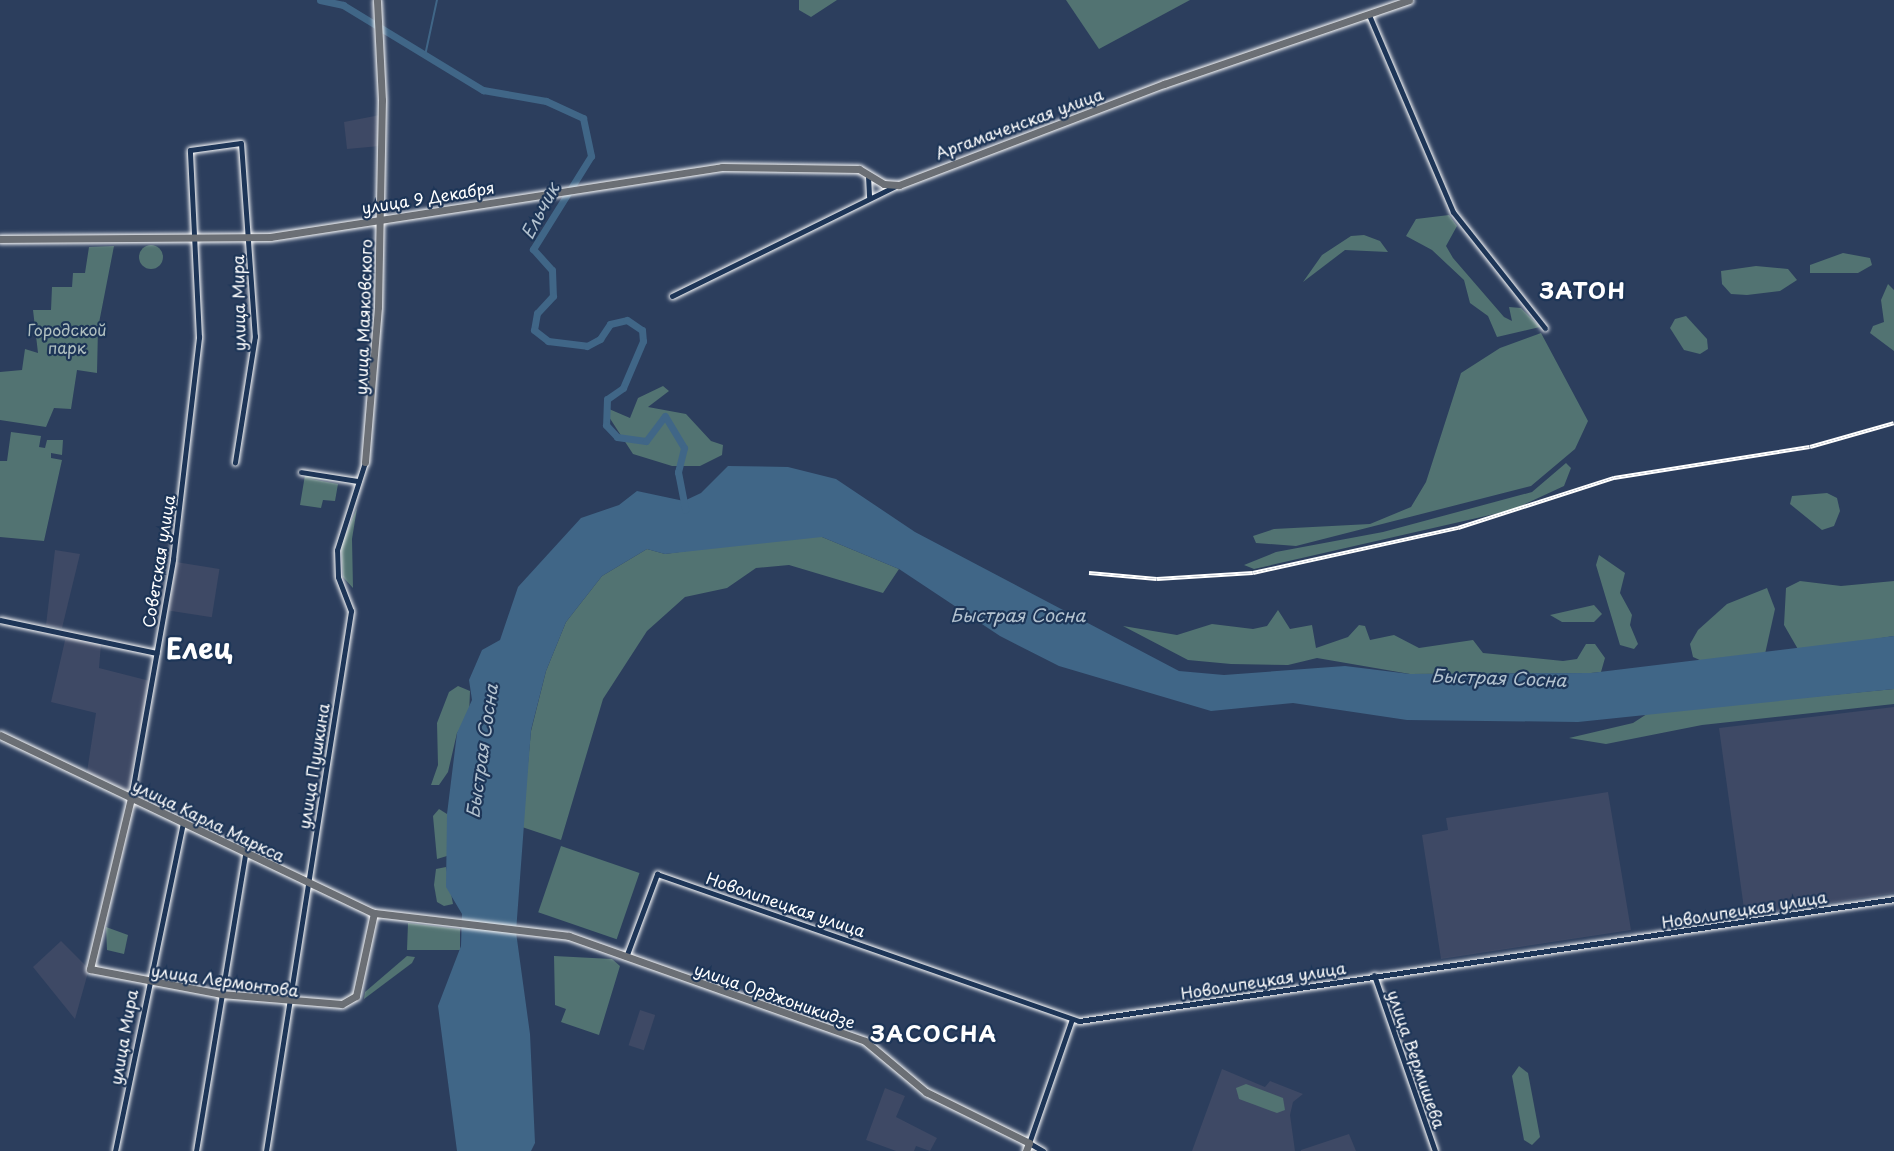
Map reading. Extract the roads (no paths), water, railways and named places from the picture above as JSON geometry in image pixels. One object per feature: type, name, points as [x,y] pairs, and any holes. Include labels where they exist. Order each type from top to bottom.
[{"type":"main road","name":"улица Маяковского","points":[[365,462],[375,382],[380,218],[382,100],[376,29],[377,0]]},
{"type":"main road","name":"Аргамаченская улица","points":[[867,174],[884,184],[899,185],[1164,84],[1409,0]]},
{"type":"main road","name":"улица 9 Декабря","points":[[0,239],[192,241],[250,239],[609,182],[722,167],[859,169],[867,174]]},
{"type":"main road","name":"улица Карла Маркса","points":[[0,735],[183,822],[244,854],[374,913],[410,920],[544,931]]},
{"type":"main road","name":"Советская улица","points":[[90,969],[131,798]]},
{"type":"main road","name":"улица Лермонтова","points":[[90,969],[147,982],[221,994],[332,1006],[356,996],[374,913]]},
{"type":"main road","name":"улица Орджоникидзе","points":[[544,931],[626,957],[873,1045],[926,1092],[1028,1147]]},
{"type":"street","points":[[1368,15],[1453,212],[1545,327]]},
{"type":"street","name":"Советская улица","points":[[131,798],[157,653],[199,337],[192,241],[190,150],[241,143]]},
{"type":"street","name":"улица Мира","points":[[235,462],[254,353],[250,239],[241,143]]},
{"type":"street","points":[[867,174],[873,188],[868,198]]},
{"type":"street","points":[[672,296],[868,198],[899,185]]},
{"type":"street","name":"улица Пушкина","points":[[266,1151],[351,611],[336,556],[365,462]]},
{"type":"street","points":[[301,472],[358,481]]},
{"type":"street","points":[[0,620],[157,653]]},
{"type":"street","name":"улица Мира","points":[[115,1151],[147,982],[183,822]]},
{"type":"street","points":[[196,1151],[244,854]]},
{"type":"street","name":"Новолипецкая улица","points":[[626,957],[657,874],[1072,1019],[1166,1010],[1374,975],[1894,899]]},
{"type":"street","name":"улица Вермишева","points":[[1374,975],[1435,1151]]},
{"type":"street","points":[[1028,1147],[1072,1019]]},
{"type":"street","name":"улица Орджоникидзе","points":[[1028,1147],[1043,1151]]},
{"type":"water","name":"Быстрая Сосна","points":[[728,466],[788,467],[836,479],[915,532],[1179,671],[1224,675],[1345,666],[1410,674],[1591,673],[1894,636],[1894,689],[1578,722],[1407,720],[1293,703],[1211,711],[1059,666],[1000,636],[899,569],[822,537],[665,554],[647,549],[602,576],[566,622],[546,671],[531,730],[516,932],[530,1034],[535,1143],[531,1151],[457,1151],[438,1006],[461,946],[462,914],[446,887],[447,814],[457,733],[472,700],[469,680],[482,650],[500,640],[518,587],[581,518],[619,505],[637,491],[684,501],[701,493]]},
{"type":"waterway","name":"Ельчик","points":[[320,0],[343,5],[483,90],[546,101],[583,118],[591,156],[533,249],[552,270],[553,296],[537,313],[534,330],[548,341],[587,346],[600,339],[610,324],[627,320],[642,330],[643,341],[623,388],[607,399],[606,425],[617,437],[646,441],[665,416],[684,448],[678,472],[685,509]]},
{"type":"waterway","points":[[425,56],[437,0]]},
{"type":"railway","points":[[1089,573],[1157,579],[1253,573],[1458,528],[1614,478],[1810,447],[1894,423]]},
{"type":"district","name":"ЗАТОН","points":[[1583,290]]},
{"type":"district","name":"Елец","points":[[199,648]]},
{"type":"district","name":"ЗАСОСНА","points":[[934,1033]]},
{"type":"park label","name":"Городской парк","points":[[67,338]]}]
